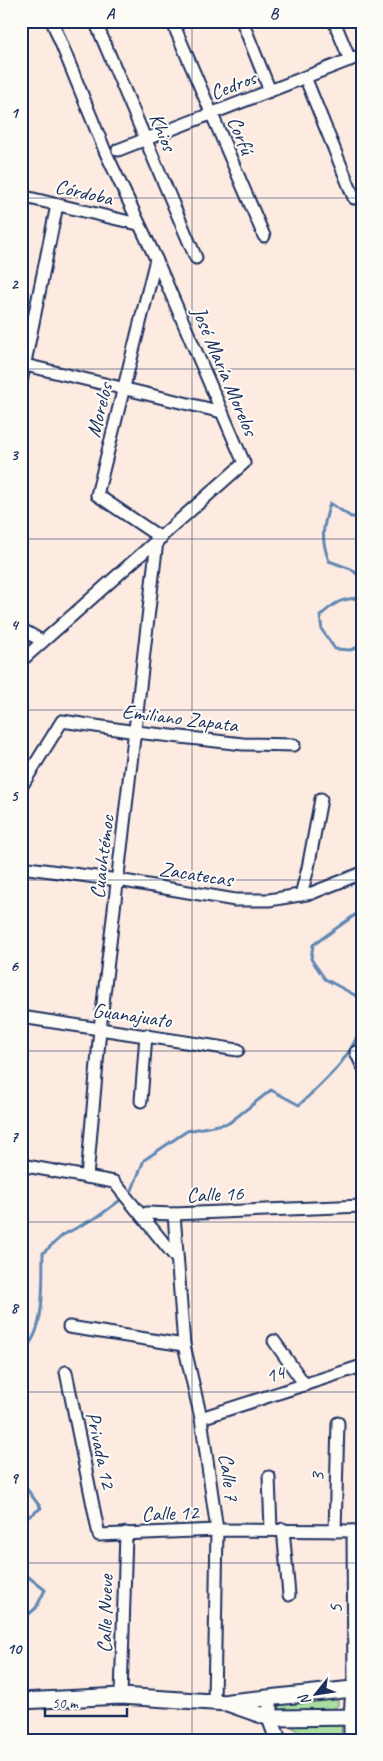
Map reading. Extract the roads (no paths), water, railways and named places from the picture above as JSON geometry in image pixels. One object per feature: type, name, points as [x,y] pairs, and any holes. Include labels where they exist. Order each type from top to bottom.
[{"type":"main road","points":[[25,1701],[121,1696],[221,1703],[358,1688],[357,1717],[352,1740]]},
{"type":"main road","points":[[270,1697],[270,1718],[278,1740]]},
{"type":"main road","points":[[221,1703],[270,1718],[357,1717]]},
{"type":"street","name":"José María Morelos","points":[[21,661],[244,463],[156,259],[105,151],[52,21]]},
{"type":"street","name":"Khios","points":[[95,21],[196,258]]},
{"type":"street","name":"Corfú","points":[[172,21],[264,236]]},
{"type":"street","points":[[242,21],[270,91]]},
{"type":"street","points":[[334,21],[350,60]]},
{"type":"street","name":"Cedros","points":[[118,150],[362,55]]},
{"type":"street","points":[[305,77],[354,198]]},
{"type":"street","name":"Córdoba","points":[[21,196],[138,224]]},
{"type":"street","points":[[21,382],[57,205]]},
{"type":"street","name":"Morelos","points":[[156,259],[97,495],[159,540]]},
{"type":"street","points":[[23,365],[222,412]]},
{"type":"street","name":"Cuauhtémoc","points":[[87,1177],[100,1029],[159,540]]},
{"type":"street","points":[[21,629],[42,641]]},
{"type":"street","name":"Emiliano Zapata","points":[[21,787],[62,721],[136,732],[243,744],[294,744]]},
{"type":"street","points":[[301,895],[321,799]]},
{"type":"street","name":"Zacatecas","points":[[21,867],[118,880],[235,900],[269,900],[301,895],[362,873]]},
{"type":"street","name":"Guanajuato","points":[[21,1017],[238,1050]]},
{"type":"street","points":[[141,1101],[146,1035]]},
{"type":"street","points":[[356,1052],[362,1065]]},
{"type":"street","points":[[21,1165],[114,1182],[177,1259]]},
{"type":"street","name":"Calle 16","points":[[141,1214],[362,1206]]},
{"type":"street","name":"Calle 7","points":[[174,1214],[184,1345],[201,1418],[217,1530],[221,1703]]},
{"type":"street","points":[[69,1328],[184,1345]]},
{"type":"street","points":[[274,1340],[305,1384]]},
{"type":"street","name":"14","points":[[201,1418],[362,1366]]},
{"type":"street","name":"Privada 12","points":[[66,1372],[100,1535]]},
{"type":"street","name":"3","points":[[335,1531],[338,1423]]},
{"type":"street","points":[[269,1476],[289,1595]]},
{"type":"street","name":"Calle 12","points":[[100,1535],[277,1529],[358,1531]]},
{"type":"street","name":"5","points":[[358,1531],[358,1688]]},
{"type":"street","name":"Calle Nueve","points":[[121,1696],[126,1533]]},
{"type":"waterway","points":[[362,517],[351,517],[330,503],[323,532],[324,545],[329,561],[351,569],[362,578]]},
{"type":"waterway","points":[[362,598],[339,602],[320,616],[322,630],[335,649],[350,650],[362,646]]},
{"type":"waterway","points":[[362,908],[313,945],[311,959],[325,979],[362,999]]},
{"type":"waterway","points":[[128,1194],[132,1190],[144,1160],[187,1131],[229,1123],[271,1090],[299,1105],[339,1066],[354,1043],[362,1017]]},
{"type":"waterway","points":[[21,1351],[29,1344],[39,1320],[43,1253],[63,1235],[99,1216],[123,1198]]},
{"type":"waterway","points":[[21,1488],[26,1488],[41,1508],[21,1522]]},
{"type":"waterway","points":[[21,1574],[26,1575],[45,1590],[36,1608],[21,1621]]}]
